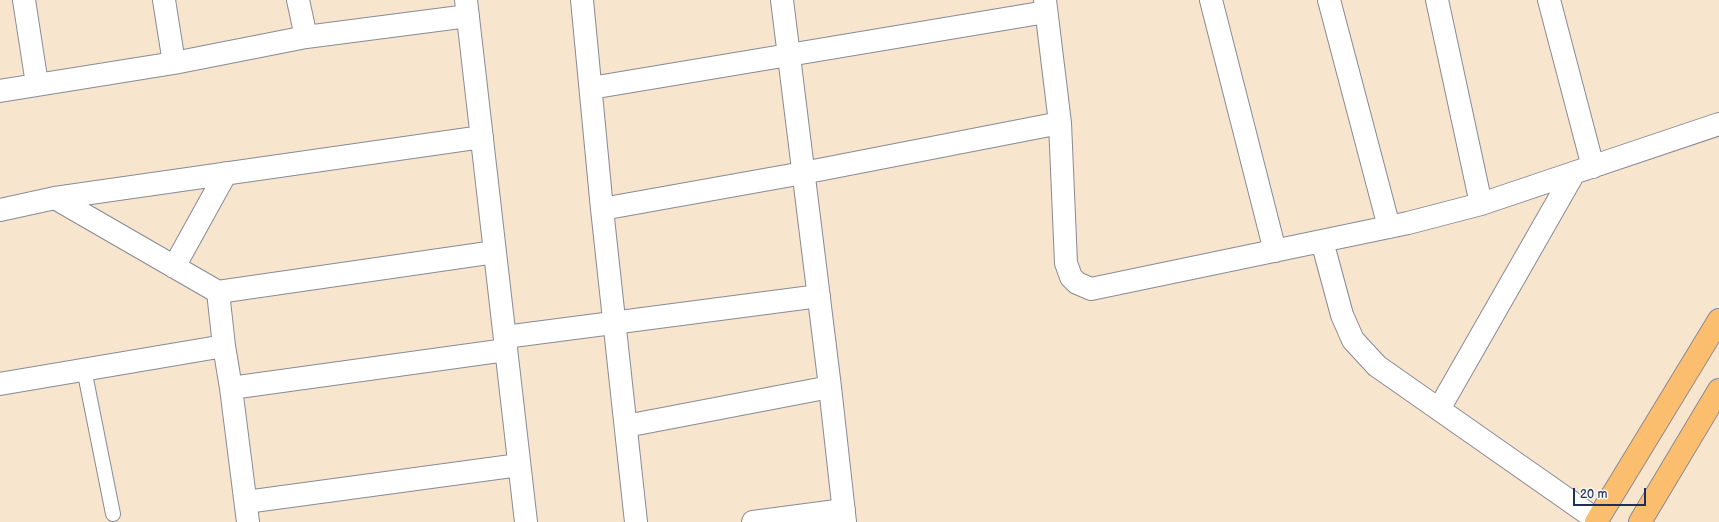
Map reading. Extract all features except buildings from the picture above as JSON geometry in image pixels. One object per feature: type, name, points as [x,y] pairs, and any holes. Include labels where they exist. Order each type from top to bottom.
[{"type":"highway","points":[[1596,521],[1719,320]]},
{"type":"highway","points":[[1640,522],[1719,390]]},
{"type":"street","points":[[24,0],[37,84]]},
{"type":"street","points":[[164,0],[174,63]]},
{"type":"street","points":[[298,0],[306,36]]},
{"type":"street","points":[[582,0],[602,209],[636,522]]},
{"type":"street","points":[[753,522],[844,516],[830,387],[782,0]]},
{"type":"street","points":[[1211,0],[1275,251]]},
{"type":"street","points":[[1329,0],[1389,227]]},
{"type":"street","points":[[1437,0],[1480,204]]},
{"type":"street","points":[[1439,409],[1584,170],[1548,0]]},
{"type":"street","points":[[591,88],[788,55],[1046,6],[1060,123],[1066,263],[1071,277],[1085,288],[1091,289],[1389,227],[1480,204],[1719,124]]},
{"type":"street","points":[[0,91],[174,63],[306,36],[467,8],[526,522]]},
{"type":"street","points":[[602,209],[803,173],[1060,123]]},
{"type":"street","points":[[0,210],[55,198],[482,137]]},
{"type":"street","points":[[174,267],[226,174]]},
{"type":"street","points":[[55,198],[218,292],[495,252]]},
{"type":"street","points":[[1322,241],[1342,315],[1353,340],[1377,366],[1596,521]]},
{"type":"street","points":[[218,292],[247,512],[519,465]]},
{"type":"street","points":[[231,388],[505,344],[615,324],[819,296]]},
{"type":"street","points":[[0,384],[224,346]]},
{"type":"street","points":[[626,426],[830,387]]},
{"type":"lane","points":[[84,369],[113,514]]}]
